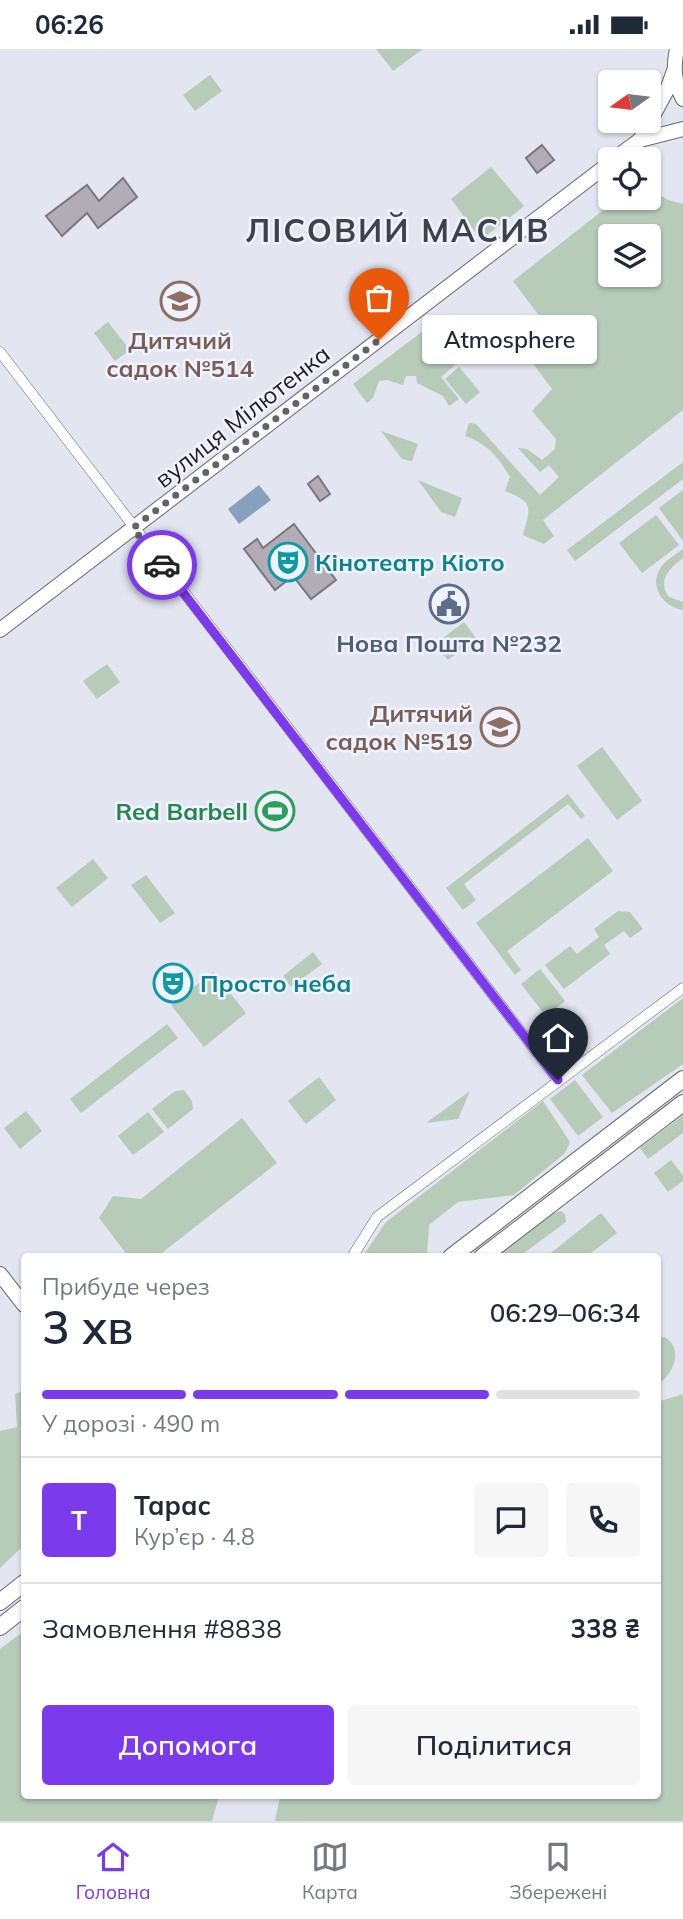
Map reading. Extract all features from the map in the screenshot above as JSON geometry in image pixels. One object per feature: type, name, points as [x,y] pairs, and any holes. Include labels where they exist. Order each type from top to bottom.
[{"type":"main road","points":[[456,1253],[683,1079]]},
{"type":"main road","points":[[487,1253],[683,1103]]},
{"type":"main road","points":[[0,1602],[21,1585]]},
{"type":"main road","points":[[0,1627],[21,1610]]},
{"type":"street","points":[[677,49],[674,71],[677,88],[683,99]]},
{"type":"street","name":"вулиця Мілютенка","points":[[629,147],[639,139],[667,90],[674,71]]},
{"type":"street","name":"вулиця Мілютенка","points":[[639,139],[683,129]]},
{"type":"street","name":"вулиця Мілютенка","points":[[0,630],[598,171]]},
{"type":"street","points":[[0,352],[558,1080]]},
{"type":"street","points":[[354,1253],[377,1217],[683,988]]},
{"type":"street","points":[[0,1274],[21,1301]]},
{"type":"green space","points":[[376,49],[423,49],[393,71]]},
{"type":"green space","points":[[210,75],[222,91],[195,111],[183,95]]},
{"type":"green space","points":[[491,167],[524,206],[481,240],[451,199]]},
{"type":"green space","points":[[661,196],[683,204],[683,410],[543,520],[554,536],[544,544],[523,535],[528,507],[521,499],[505,491],[510,477],[501,463],[486,447],[465,436],[469,423],[476,424],[540,495],[559,477],[549,465],[540,472],[518,448],[527,449],[542,460],[555,449],[556,439],[532,411],[552,389],[514,338],[540,317],[513,281],[603,210],[661,210]]},
{"type":"green space","points":[[108,322],[130,350],[115,361],[94,333]]},
{"type":"green space","points":[[427,328],[456,364],[441,377],[459,399],[449,406],[443,396],[417,383],[416,376],[406,376],[403,385],[387,380],[379,381],[373,398],[367,403],[353,384]]},
{"type":"green space","points":[[459,367],[480,392],[466,404],[445,379]]},
{"type":"green space","points":[[381,431],[418,444],[412,461],[402,459]]},
{"type":"green space","points":[[683,462],[683,479],[575,561],[567,550]]},
{"type":"green space","points":[[418,480],[462,498],[455,517],[441,512]]},
{"type":"green space","points":[[683,490],[683,541],[659,508]]},
{"type":"green space","points":[[656,515],[679,545],[642,573],[619,543]]},
{"type":"green space","points":[[683,549],[683,558],[666,575],[664,585],[669,597],[683,602],[683,610],[664,600],[656,581],[663,564]]},
{"type":"green space","points":[[464,622],[476,638],[448,660],[435,644]]},
{"type":"green space","points":[[107,664],[120,682],[97,699],[83,681]]},
{"type":"green space","points":[[602,747],[642,801],[617,820],[577,766]]},
{"type":"green space","points":[[568,794],[585,816],[581,819],[568,804],[464,884],[476,900],[463,910],[446,888]]},
{"type":"green space","points":[[588,838],[613,871],[507,951],[521,970],[515,975],[476,923]]},
{"type":"green space","points":[[93,859],[108,878],[72,907],[56,888]]},
{"type":"green space","points":[[146,875],[175,913],[160,923],[131,885]]},
{"type":"green space","points":[[618,911],[630,912],[643,929],[630,938],[624,931],[604,945],[610,954],[564,989],[545,965],[570,946],[577,954],[599,937],[594,929]]},
{"type":"green space","points":[[313,952],[322,964],[291,987],[283,976]]},
{"type":"green space","points":[[540,969],[565,1001],[546,1016],[521,984]]},
{"type":"green space","points":[[213,972],[246,1013],[204,1047],[171,1005]]},
{"type":"green space","points":[[683,998],[683,1064],[612,1113],[582,1075]]},
{"type":"green space","points":[[167,1024],[178,1038],[81,1113],[70,1099]]},
{"type":"green space","points":[[319,1077],[336,1100],[306,1124],[288,1101]]},
{"type":"green space","points":[[575,1080],[603,1117],[578,1136],[550,1099]]},
{"type":"green space","points":[[184,1090],[192,1101],[193,1109],[168,1129],[152,1109],[175,1091]]},
{"type":"green space","points":[[470,1091],[458,1119],[426,1123]]},
{"type":"green space","points":[[543,1101],[570,1142],[565,1153],[514,1195],[458,1202],[429,1225],[427,1253],[365,1253],[386,1222]]},
{"type":"green space","points":[[26,1111],[42,1131],[20,1149],[4,1128]]},
{"type":"green space","points":[[148,1112],[164,1132],[133,1155],[118,1136]]},
{"type":"green space","points":[[683,1115],[683,1133],[648,1159],[640,1148]]},
{"type":"green space","points":[[242,1118],[277,1163],[162,1253],[126,1253],[99,1218],[113,1196],[141,1199]]},
{"type":"green space","points":[[671,1160],[683,1175],[683,1181],[668,1192],[654,1173]]},
{"type":"green space","points":[[561,1211],[565,1214],[566,1222],[524,1253],[500,1253],[550,1215]]},
{"type":"green space","points":[[601,1213],[617,1233],[591,1253],[551,1253]]},
{"type":"green space","points":[[661,1338],[670,1341],[674,1347],[675,1359],[669,1373],[661,1382]]},
{"type":"green space","points":[[21,1391],[21,1548],[0,1568],[0,1431],[17,1427],[15,1394]]},
{"type":"green space","points":[[683,1394],[683,1821],[275,1821],[279,1799],[661,1799],[661,1401]]},
{"type":"green space","points":[[21,1633],[21,1799],[218,1799],[212,1821],[0,1821],[0,1649]]},
{"type":"water","points":[[259,485],[271,500],[239,524],[228,509]]},
{"type":"building","points":[[542,145],[554,160],[537,173],[526,158]]},
{"type":"building","points":[[123,178],[137,197],[98,228],[87,213],[62,236],[46,216],[87,185],[99,201]]},
{"type":"building","points":[[318,476],[330,494],[320,501],[308,484]]},
{"type":"building","name":"Кінотеатр Кіото","points":[[294,524],[336,580],[311,599],[293,576],[275,590],[244,549],[257,539],[263,548]]},
{"type":"way so far","points":[[162,565],[133,528],[379,340]]},
{"type":"place","name":"Дитячий садок №514","points":[[180,301]]},
{"type":"place","name":"Atmosphere","points":[[379,340]]},
{"type":"place","name":"Кінотеатр Кіото","points":[[288,562]]},
{"type":"place","name":"Нова Пошта №232","points":[[449,604]]},
{"type":"place","name":"Дитячий садок №519","points":[[500,727]]},
{"type":"place","name":"Red Barbell","points":[[275,811]]},
{"type":"place","name":"Просто неба","points":[[173,983]]},
{"type":"district","name":"ЛІСОВИЙ МАСИВ","points":[[398,230]]},
{"type":"route","points":[[162,565],[558,1080]]}]
